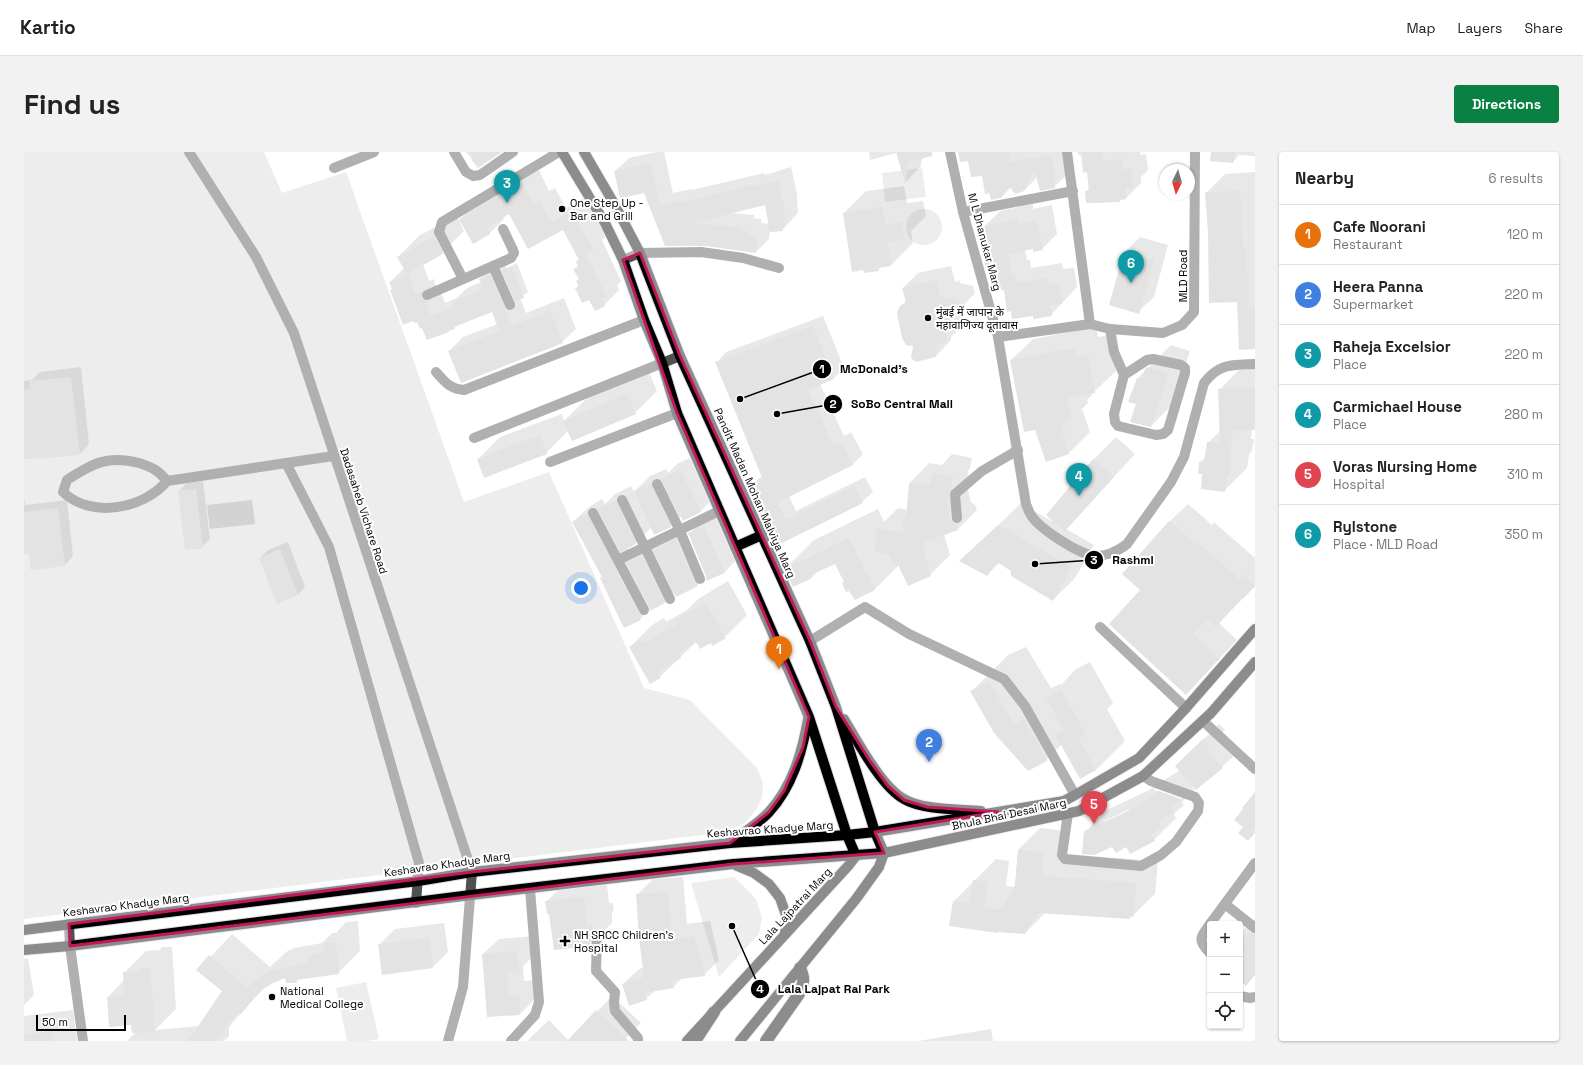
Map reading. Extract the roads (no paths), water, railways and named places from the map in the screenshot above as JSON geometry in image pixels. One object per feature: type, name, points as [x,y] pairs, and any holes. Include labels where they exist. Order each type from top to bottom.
[{"type":"highway","points":[[766,1041],[801,990],[804,976],[800,968]]},
{"type":"highway","points":[[695,1041],[714,1012]]},
{"type":"main road","points":[[24,950],[70,946],[471,895],[733,864],[856,856],[809,717],[677,413],[662,363],[644,320],[623,260],[605,223],[560,152]]},
{"type":"main road","name":"Pandit Madan Mohan Malviya Marg","points":[[584,152],[616,207],[640,253],[680,356],[810,641],[836,708],[875,832],[884,853]]},
{"type":"main road","points":[[735,547],[762,535]]},
{"type":"main road","name":"Bhula Bhai Desai Marg","points":[[875,832],[1064,801],[1139,758],[1186,708],[1255,629]]},
{"type":"main road","name":"Bhula Bhai Desai Marg","points":[[856,856],[884,853],[1079,812],[1143,776],[1203,721],[1255,662]]},
{"type":"main road","points":[[836,708],[888,786],[904,800],[927,807],[998,812]]},
{"type":"main road","points":[[730,843],[769,812],[784,791],[795,770],[803,747],[809,717]]},
{"type":"main road","name":"Keshavrao Khadye Marg","points":[[24,930],[418,881],[472,872],[730,843],[875,832]]},
{"type":"main road","points":[[740,1041],[856,898],[879,866],[884,853]]},
{"type":"main road","name":"Lala Lajpatrai Marg","points":[[687,1041],[856,856]]},
{"type":"main road","points":[[733,864],[754,873],[769,884],[780,898],[786,915],[785,934]]},
{"type":"street","name":"Dadasaheb Vichare Road","points":[[188,152],[256,257],[294,333],[333,456],[472,872],[463,987],[448,1041]]},
{"type":"street","points":[[334,168],[374,152]]},
{"type":"street","points":[[454,152],[466,172],[473,176],[480,175],[513,152]]},
{"type":"street","points":[[463,279],[439,232],[442,222],[560,152]]},
{"type":"street","name":"M L Dhanukar Marg","points":[[950,152],[963,212],[998,337],[1026,504],[1032,518],[1066,544],[1090,555],[1108,555],[1121,549],[1127,544],[1171,482],[1184,457],[1204,383],[1211,374],[1219,368],[1231,365],[1255,364]]},
{"type":"street","points":[[1067,152],[1090,324]]},
{"type":"street","name":"MLD Road","points":[[998,337],[1090,324],[1110,329],[1163,333],[1182,325],[1194,312],[1196,152]]},
{"type":"street","points":[[963,212],[1073,191]]},
{"type":"street","points":[[427,295],[511,258],[513,256],[513,250],[503,229]]},
{"type":"street","points":[[623,260],[640,253],[700,252],[743,258],[779,268]]},
{"type":"street","points":[[493,266],[510,305]]},
{"type":"street","points":[[436,372],[450,387],[464,390],[644,320]]},
{"type":"street","points":[[1110,329],[1114,352],[1124,375],[1114,414],[1115,422],[1118,426],[1156,435],[1163,434],[1168,430],[1185,373],[1185,368],[1153,359],[1147,360],[1124,375]]},
{"type":"street","points":[[474,438],[680,356]]},
{"type":"street","points":[[550,462],[677,413]]},
{"type":"street","points":[[957,518],[955,494],[982,471],[1018,450]]},
{"type":"street","points":[[167,481],[159,470],[128,460],[111,459],[95,464],[67,480],[63,492],[72,500],[86,506],[102,508],[117,507],[149,497],[161,488],[167,481],[333,456]]},
{"type":"street","points":[[286,463],[329,547],[419,863],[416,903]]},
{"type":"street","points":[[657,484],[680,531],[700,579]]},
{"type":"street","points":[[622,500],[670,599]]},
{"type":"street","points":[[618,560],[719,511]]},
{"type":"street","points":[[593,514],[644,610]]},
{"type":"street","points":[[810,641],[865,607],[890,621],[904,632],[1004,679],[1025,706],[1075,795]]},
{"type":"street","points":[[1100,627],[1186,708]]},
{"type":"street","points":[[1203,721],[1255,769]]},
{"type":"street","points":[[1068,814],[1062,855],[1065,859],[1141,866],[1161,855],[1176,842],[1198,811],[1199,803],[1195,797],[1151,781],[1143,776]]},
{"type":"street","points":[[1212,921],[1255,863]]},
{"type":"street","points":[[511,1041],[536,1015],[539,1002],[530,889]]},
{"type":"street","points":[[1225,904],[1255,928]]},
{"type":"street","points":[[69,924],[70,946],[83,1041]]},
{"type":"street","points":[[1207,928],[1201,936],[1200,941],[1207,950]]},
{"type":"street","points":[[597,936],[596,971],[615,992],[614,1003],[616,1011],[638,1038],[638,1041]]},
{"type":"street","points":[[1243,997],[1255,997]]},
{"type":"place","name":"Raheja Excelsior","points":[[507,203]]},
{"type":"place","name":"One Step Up - Bar and Grill","points":[[562,209]]},
{"type":"place","name":"Rylstone","points":[[1131,283]]},
{"type":"place","name":"मुंबई में जापान के महावाणिज्य दूतावास","points":[[928,318]]},
{"type":"place","name":"McDonald's","points":[[740,399]]},
{"type":"place","name":"SoBo Central Mall","points":[[777,414]]},
{"type":"place","name":"Carmichael House","points":[[1079,496]]},
{"type":"place","name":"Rashmi","points":[[1035,564]]},
{"type":"place","name":"Cafe Noorani","points":[[779,669]]},
{"type":"place","name":"Heera Panna","points":[[929,762]]},
{"type":"place","name":"Voras Nursing Home","points":[[1094,824]]},
{"type":"place","name":"Lala Lajpat Rai Park","points":[[732,926]]},
{"type":"place","name":"NH SRCC Children's Hospital","points":[[565,941]]},
{"type":"place","name":"National Medical College","points":[[272,997]]}]
